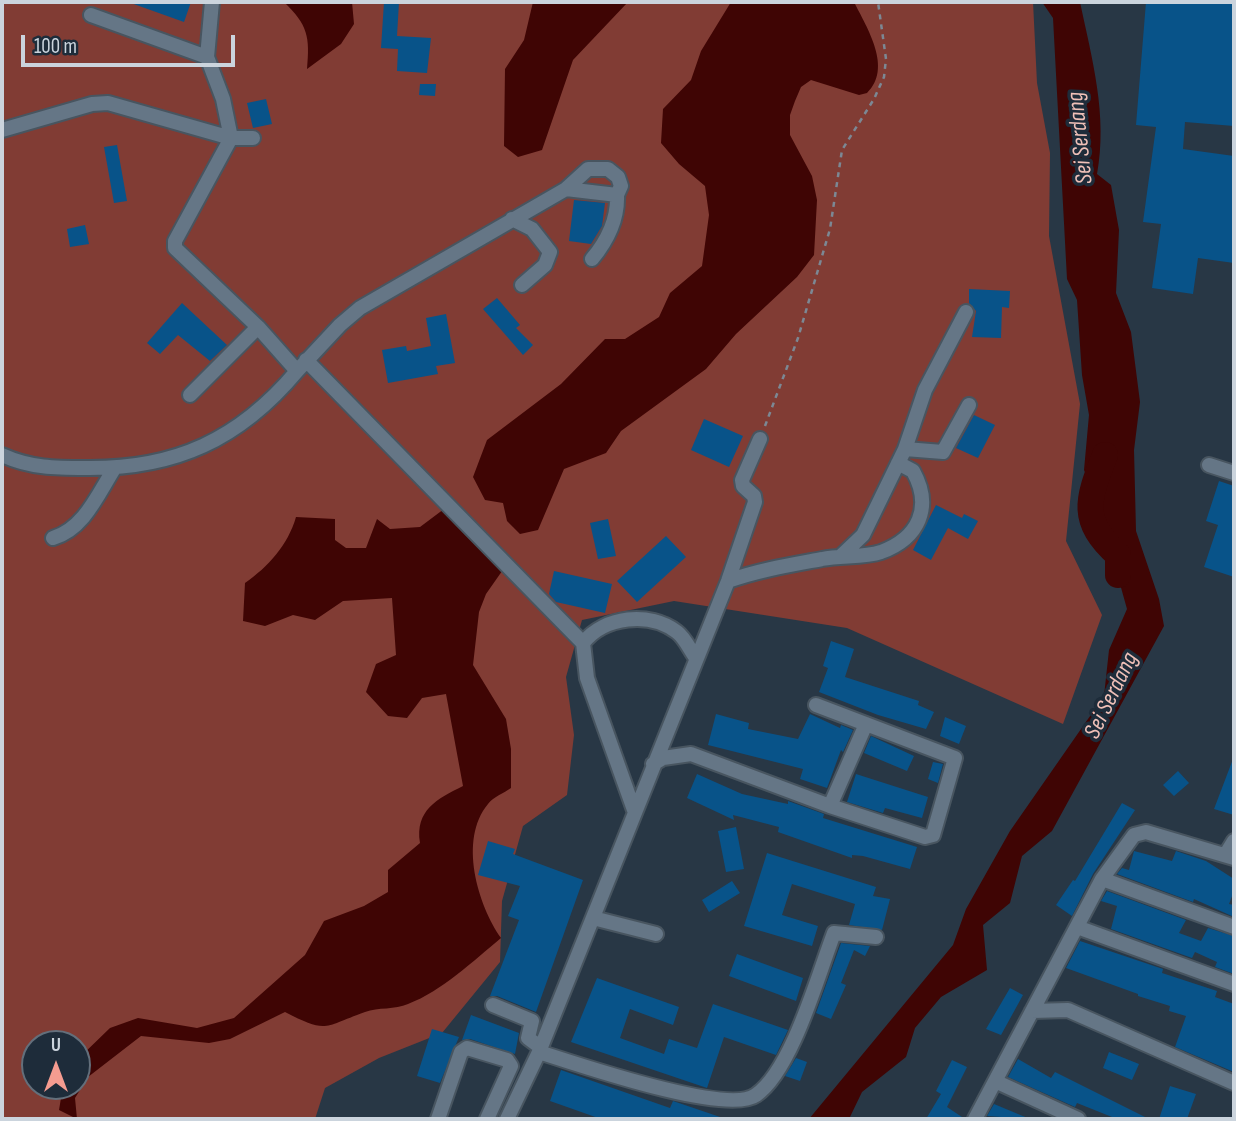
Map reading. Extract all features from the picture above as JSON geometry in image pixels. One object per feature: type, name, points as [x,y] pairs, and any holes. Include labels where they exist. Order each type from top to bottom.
[{"type":"street","points":[[212,2],[206,57],[223,99],[230,138],[176,241],[175,248],[301,365],[583,643],[587,678],[634,810]]},
{"type":"street","points":[[91,15],[206,57]]},
{"type":"street","points":[[2,130],[92,104],[108,103],[230,138],[253,138]]},
{"type":"street","points":[[2,455],[25,465],[45,468],[114,469],[157,463],[203,448],[247,421],[275,397],[301,365],[340,325],[379,295],[566,189],[588,169],[608,169],[618,177],[621,186],[605,243],[592,258]]},
{"type":"street","points":[[566,189],[617,195]]},
{"type":"street","points":[[512,219],[532,229],[550,252],[545,265],[522,285]]},
{"type":"street","points":[[842,555],[863,535],[905,449],[925,390],[966,312]]},
{"type":"street","points":[[190,395],[258,327]]},
{"type":"street","points":[[905,449],[943,452],[969,405]]},
{"type":"street","points":[[507,1119],[540,1050],[728,581],[755,502],[754,496],[743,486],[742,480],[760,439]]},
{"type":"street","points":[[728,581],[755,572],[842,555],[881,552],[905,539],[915,527],[924,499],[921,485],[913,471],[898,463]]},
{"type":"street","points":[[1209,465],[1234,474]]},
{"type":"street","points":[[53,538],[70,532],[78,524],[114,469]]},
{"type":"street","points":[[583,643],[601,626],[645,619],[678,633],[696,659]]},
{"type":"street","points":[[653,764],[663,758],[691,754],[830,806],[925,837],[934,832],[955,758],[816,705]]},
{"type":"street","points":[[830,806],[866,724]]},
{"type":"street","points":[[975,1119],[998,1082],[1032,1011],[1102,879],[1138,833],[1146,832],[1232,851]]},
{"type":"street","points":[[1102,879],[1234,927]]},
{"type":"street","points":[[593,918],[656,934]]},
{"type":"street","points":[[1077,928],[1234,984]]},
{"type":"street","points":[[493,1005],[532,1021],[528,1038],[540,1050],[677,1093],[748,1099],[761,1091],[785,1059],[834,933],[876,937]]},
{"type":"street","points":[[1032,1011],[1068,1010],[1234,1083]]},
{"type":"street","points":[[438,1119],[461,1052],[467,1048],[508,1060],[511,1066],[487,1119]]},
{"type":"street","points":[[998,1082],[1077,1119]]},
{"type":"path","points":[[760,439],[798,338],[830,229],[842,150],[874,99],[884,76],[886,59],[878,2]]},
{"type":"shaded area","points":[[2,2],[1033,2],[1037,83],[1050,153],[1049,236],[1080,404],[1066,541],[1102,615],[1063,724],[847,628],[674,601],[582,620],[566,677],[574,735],[567,795],[523,826],[502,901],[500,962],[442,1033],[379,1058],[325,1088],[315,1119],[2,1119]]},
{"type":"water","points":[[284,2],[352,2],[354,24],[341,44],[307,69],[306,32]]},
{"type":"water","points":[[533,2],[628,2],[573,60],[542,150],[518,157],[504,146],[505,69],[524,40]]},
{"type":"water","points":[[731,2],[854,2],[875,48],[878,72],[867,93],[859,95],[811,80],[801,87],[790,115],[790,135],[812,176],[817,200],[814,255],[797,277],[736,334],[706,369],[621,431],[606,453],[564,469],[538,530],[520,534],[507,521],[503,503],[485,500],[473,477],[487,440],[561,384],[605,339],[625,339],[659,317],[670,293],[702,266],[709,215],[705,186],[679,164],[661,143],[663,109],[691,80],[701,51]]},
{"type":"water","points":[[1042,2],[1080,2],[1094,66],[1101,131],[1097,174],[1111,185],[1119,230],[1116,293],[1131,332],[1140,402],[1134,450],[1136,531],[1159,599],[1164,626],[1052,831],[1022,856],[1010,903],[983,925],[987,970],[941,997],[915,1028],[906,1057],[862,1092],[849,1119],[809,1119],[953,945],[966,909],[1010,831],[1104,696],[1109,650],[1127,609],[1096,498],[1084,470],[1089,415],[1082,375],[1077,300],[1067,279],[1053,18]]},
{"type":"water","points":[[444,509],[507,564],[486,594],[479,612],[473,665],[506,719],[511,749],[511,788],[490,802],[479,819],[474,835],[473,854],[479,891],[501,938],[445,983],[403,1006],[370,1010],[325,1026],[318,1026],[285,1012],[230,1039],[209,1043],[141,1036],[91,1075],[91,1046],[110,1028],[138,1018],[197,1028],[234,1018],[305,955],[324,921],[364,906],[388,892],[388,870],[420,843],[419,832],[425,814],[437,801],[463,786],[446,694],[422,698],[407,718],[388,716],[366,692],[376,664],[396,655],[392,598],[343,601],[315,620],[293,615],[265,626],[243,621],[245,583],[262,570],[276,554],[288,537],[296,517],[335,519],[335,540],[346,548],[366,548],[377,519],[390,529],[420,527]]},
{"type":"water","points":[[61,1100],[75,1100],[77,1119],[59,1110]]},
{"type":"building","points":[[128,2],[191,2],[184,22]]},
{"type":"building","points":[[384,2],[399,2],[397,36],[431,38],[427,73],[397,71],[398,49],[381,48]]},
{"type":"building","points":[[1146,2],[1234,2],[1234,126],[1185,122],[1183,149],[1234,156],[1234,263],[1198,258],[1193,294],[1152,288],[1161,224],[1143,222],[1156,127],[1136,125]]},
{"type":"building","points":[[420,84],[436,84],[435,96],[419,95]]},
{"type":"building","points":[[266,99],[272,124],[253,128],[247,103]]},
{"type":"building","points":[[117,145],[127,201],[114,203],[104,147]]},
{"type":"building","points":[[574,200],[605,203],[602,226],[591,244],[569,241]]},
{"type":"building","points":[[85,225],[89,244],[70,247],[67,229]]},
{"type":"building","points":[[969,289],[1010,291],[1009,308],[1002,307],[1001,338],[972,337],[976,311],[969,303]]},
{"type":"building","points":[[497,298],[520,325],[516,328],[533,345],[523,355],[483,309]]},
{"type":"building","points":[[182,303],[227,345],[210,361],[178,335],[160,354],[147,343]]},
{"type":"building","points":[[446,314],[455,363],[436,366],[438,374],[388,383],[382,350],[406,346],[407,351],[431,346],[426,318]]},
{"type":"building","points":[[974,415],[995,425],[978,458],[956,448]]},
{"type":"building","points":[[704,419],[743,436],[729,467],[691,450]]},
{"type":"building","points":[[1219,481],[1234,486],[1234,577],[1204,567],[1218,525],[1206,521]]},
{"type":"building","points":[[936,505],[962,518],[964,514],[978,521],[968,539],[948,528],[931,560],[913,550]]},
{"type":"building","points":[[608,519],[616,556],[598,559],[590,523]]},
{"type":"building","points":[[666,536],[686,557],[637,602],[617,581]]},
{"type":"building","points":[[554,571],[612,584],[605,613],[556,602],[549,594]]},
{"type":"building","points":[[831,641],[854,649],[845,677],[919,701],[918,705],[934,712],[926,729],[878,715],[819,692],[828,668],[823,666]]},
{"type":"building","points":[[716,714],[749,723],[748,729],[798,739],[810,714],[840,728],[841,725],[853,730],[843,752],[841,750],[827,788],[800,779],[803,769],[708,745]]},
{"type":"building","points":[[945,717],[966,726],[959,744],[940,736]]},
{"type":"building","points":[[871,736],[914,756],[907,771],[864,753]]},
{"type":"building","points":[[1234,760],[1234,815],[1214,809]]},
{"type":"building","points":[[933,762],[943,764],[938,783],[928,779]]},
{"type":"building","points":[[1178,771],[1189,783],[1174,796],[1163,785]]},
{"type":"building","points":[[697,774],[742,794],[788,804],[788,801],[824,814],[823,818],[917,847],[910,869],[863,856],[852,855],[852,858],[778,832],[779,827],[733,815],[734,820],[687,798]]},
{"type":"building","points":[[856,774],[928,797],[922,818],[885,808],[883,813],[847,802]]},
{"type":"building","points":[[1122,803],[1135,810],[1093,874],[1072,916],[1056,905],[1073,880],[1075,881]]},
{"type":"building","points":[[736,827],[744,869],[726,872],[718,831]]},
{"type":"building","points":[[488,841],[515,849],[513,854],[583,880],[536,1012],[497,996],[490,996],[519,920],[508,916],[520,886],[478,875]]},
{"type":"building","points":[[1134,851],[1172,861],[1176,851],[1206,861],[1234,879],[1234,891],[1229,904],[1234,905],[1234,917],[1194,899],[1193,902],[1117,874],[1122,868],[1129,870]]},
{"type":"building","points":[[767,853],[876,887],[873,896],[890,899],[882,930],[849,925],[855,904],[792,884],[782,915],[818,926],[812,946],[744,926]]},
{"type":"building","points":[[732,881],[740,893],[709,912],[702,900]]},
{"type":"building","points":[[1107,891],[1186,920],[1179,933],[1201,941],[1208,928],[1234,936],[1234,974],[1215,967],[1217,962],[1195,952],[1192,958],[1111,929],[1117,906],[1101,901]]},
{"type":"building","points":[[1080,941],[1163,969],[1162,973],[1217,991],[1215,997],[1234,1004],[1234,1072],[1175,1047],[1186,1016],[1169,1011],[1170,1006],[1066,968]]},
{"type":"building","points":[[841,943],[870,946],[865,956],[854,950],[841,983],[846,985],[831,1019],[816,1013]]},
{"type":"building","points":[[737,954],[803,978],[796,1001],[729,976]]},
{"type":"building","points":[[597,978],[679,1007],[673,1025],[630,1009],[620,1038],[664,1054],[669,1039],[697,1048],[713,1004],[788,1030],[776,1055],[724,1037],[707,1088],[571,1042]]},
{"type":"building","points":[[1010,988],[1023,995],[1001,1035],[986,1029]]},
{"type":"building","points":[[471,1015],[519,1033],[515,1054],[470,1039],[462,1040]]},
{"type":"building","points":[[432,1029],[459,1037],[440,1083],[417,1076]]},
{"type":"building","points":[[1109,1052],[1139,1064],[1132,1080],[1103,1068]]},
{"type":"building","points":[[796,1058],[807,1062],[800,1081],[785,1076]]},
{"type":"building","points":[[1018,1059],[1051,1078],[1055,1072],[1149,1119],[1117,1119],[1077,1103],[1075,1107],[1008,1077]]},
{"type":"building","points":[[952,1060],[967,1067],[947,1107],[965,1119],[926,1119],[941,1094],[936,1091]]},
{"type":"building","points":[[561,1070],[670,1108],[673,1101],[726,1119],[601,1119],[550,1101]]},
{"type":"building","points":[[1170,1086],[1196,1094],[1187,1119],[1159,1119]]},
{"type":"building","points":[[994,1104],[1030,1119],[987,1116]]},
{"type":"waterway","name":"Sei Serdang","points":[[1105,455],[1094,484],[1090,508],[1097,531],[1118,555],[1118,575]]}]
